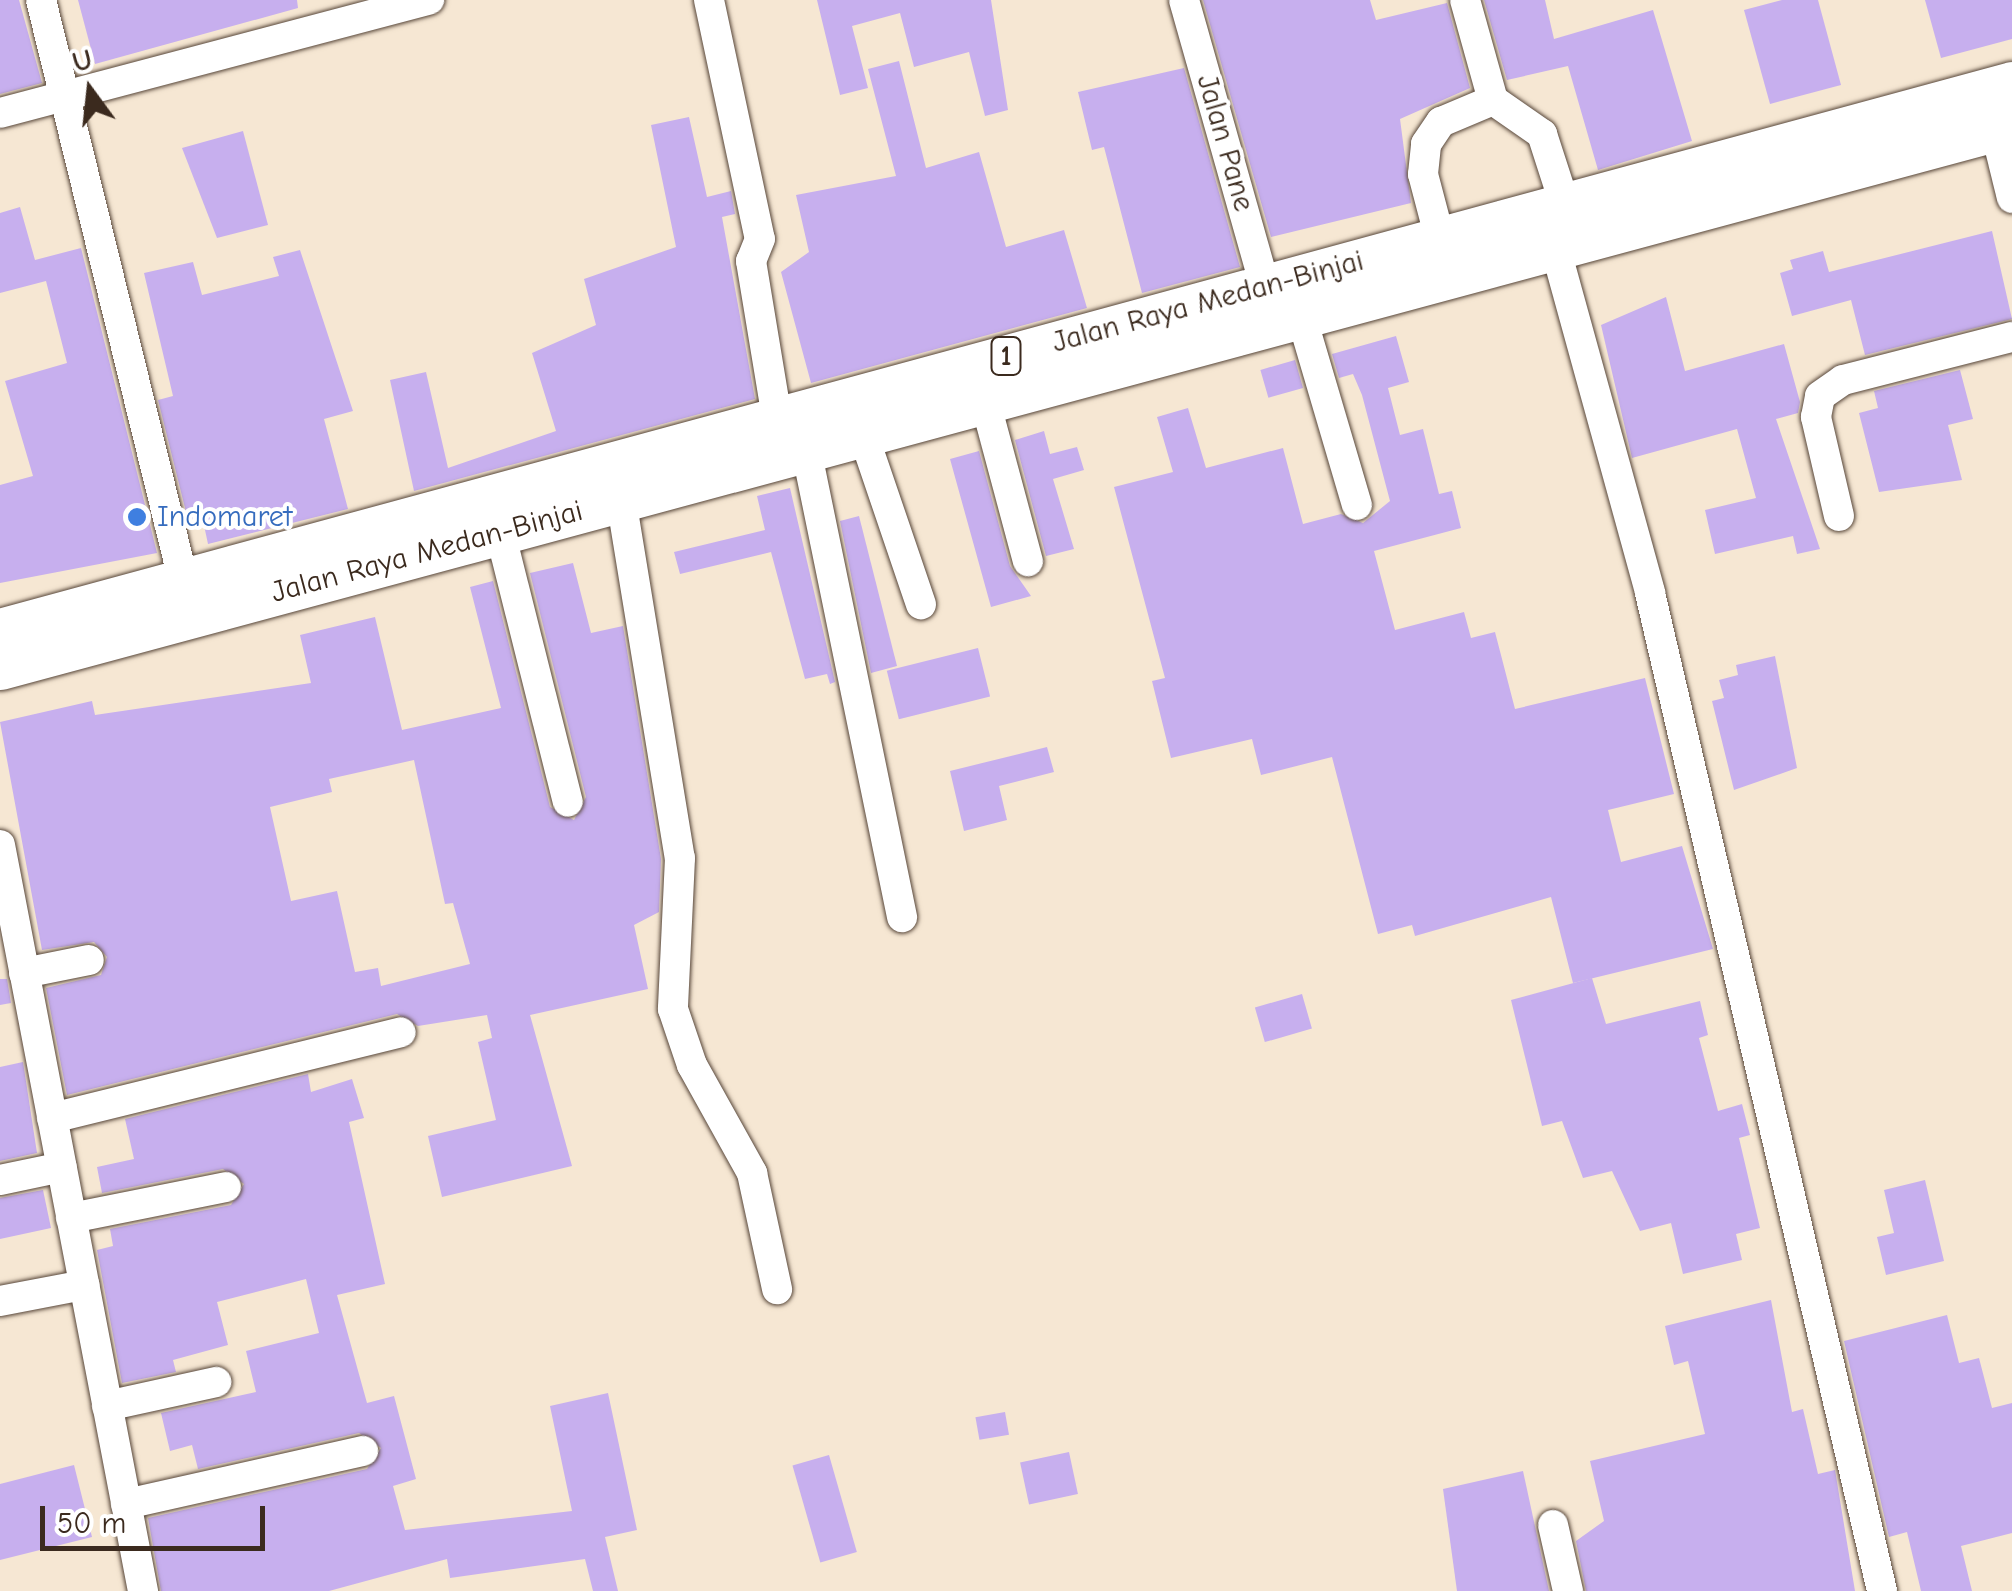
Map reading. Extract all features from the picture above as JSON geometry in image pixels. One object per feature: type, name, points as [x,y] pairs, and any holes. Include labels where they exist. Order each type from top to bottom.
[{"type":"highway","name":"Jalan Raya Medan-Binjai","points":[[1748,176],[2012,84]]},
{"type":"highway","name":"Jalan Raya Medan-Binjai","points":[[0,631],[184,579],[792,434],[863,434],[1302,316],[1560,226],[1748,176],[2004,126]]},
{"type":"highway","name":"Jalan Raya Medan-Binjai","points":[[0,667],[621,499],[792,434],[1264,286],[1440,239],[1560,226]]},
{"type":"street","points":[[41,0],[184,579]]},
{"type":"street","points":[[0,112],[429,0]]},
{"type":"street","points":[[709,0],[760,239],[751,261],[902,916]]},
{"type":"street","name":"Jalan Pane","points":[[1184,0],[1264,286]]},
{"type":"street","points":[[1465,0],[1494,100],[1542,134],[1560,226],[1882,1591]]},
{"type":"street","points":[[1440,239],[1423,174],[1426,144],[1442,122],[1494,100]]},
{"type":"street","points":[[2004,126],[2012,198]]},
{"type":"street","points":[[1302,316],[1357,505]]},
{"type":"street","points":[[1839,516],[1820,396],[1843,380],[2012,337]]},
{"type":"street","points":[[986,401],[1028,560]]},
{"type":"street","points":[[863,434],[921,604]]},
{"type":"street","points":[[621,499],[680,858],[674,1009],[692,1064],[752,1174],[778,1289]]},
{"type":"street","points":[[500,532],[568,802]]},
{"type":"street","points":[[0,845],[142,1591]]},
{"type":"street","points":[[24,973],[89,960]]},
{"type":"street","points":[[52,1118],[401,1032]]},
{"type":"street","points":[[0,1180],[62,1167]]},
{"type":"street","points":[[71,1218],[226,1188]]},
{"type":"street","points":[[0,1301],[84,1285]]},
{"type":"street","points":[[107,1406],[216,1382]]},
{"type":"street","points":[[126,1504],[363,1451]]},
{"type":"street","points":[[1552,1525],[1568,1591]]},
{"type":"building","points":[[0,0],[19,0],[42,83],[0,94]]},
{"type":"building","points":[[78,0],[297,0],[298,8],[95,64]]},
{"type":"building","points":[[817,0],[991,0],[1008,110],[985,116],[969,52],[914,67],[900,13],[852,26],[868,88],[840,95]]},
{"type":"building","points":[[1203,0],[1370,0],[1376,20],[1447,3],[1470,88],[1400,119],[1411,203],[1271,237]]},
{"type":"building","points":[[1484,0],[1545,0],[1554,39],[1653,10],[1692,141],[1598,170],[1568,66],[1507,80]]},
{"type":"building","points":[[1782,0],[1818,0],[1841,85],[1770,104],[1744,10]]},
{"type":"building","points":[[1925,0],[2012,0],[2012,39],[1941,58]]},
{"type":"building","points":[[899,61],[926,168],[979,152],[1006,247],[1064,230],[1087,308],[811,383],[781,272],[809,252],[796,195],[896,176],[868,69]]},
{"type":"building","points":[[1184,68],[1240,267],[1142,293],[1104,147],[1092,150],[1078,92]]},
{"type":"building","points":[[689,117],[707,197],[731,191],[735,214],[722,217],[755,399],[414,491],[390,380],[426,372],[448,468],[556,431],[532,353],[596,325],[584,279],[676,247],[651,125]]},
{"type":"building","points":[[243,131],[268,225],[217,238],[182,148]]},
{"type":"building","points":[[20,207],[35,260],[81,248],[157,553],[0,583],[0,485],[33,476],[5,381],[67,363],[46,281],[0,293],[0,213]]},
{"type":"building","points":[[1992,231],[2012,319],[1865,355],[1851,300],[1792,316],[1780,273],[1793,269],[1790,260],[1823,251],[1829,272]]},
{"type":"building","points":[[300,250],[353,411],[324,419],[348,509],[208,544],[202,516],[188,520],[158,400],[173,396],[144,273],[193,262],[202,295],[279,276],[273,257]]},
{"type":"building","points":[[1666,297],[1685,371],[1784,344],[1800,402],[1798,413],[1776,419],[1820,549],[1797,554],[1793,536],[1715,554],[1705,510],[1756,498],[1737,429],[1632,458],[1601,325]]},
{"type":"building","points":[[1396,336],[1409,382],[1388,388],[1400,435],[1423,429],[1439,494],[1452,491],[1461,528],[1374,551],[1395,630],[1464,612],[1471,638],[1495,632],[1515,709],[1645,678],[1674,794],[1608,810],[1621,862],[1682,846],[1713,949],[1573,983],[1551,897],[1415,936],[1412,925],[1378,934],[1332,757],[1261,775],[1252,739],[1171,758],[1152,681],[1165,678],[1114,487],[1173,472],[1157,417],[1188,408],[1206,468],[1283,448],[1303,524],[1341,514],[1363,523],[1390,501],[1362,395],[1353,374],[1339,378],[1332,354]]},
{"type":"building","points":[[1295,360],[1303,388],[1268,398],[1260,370]]},
{"type":"building","points":[[1960,370],[1973,419],[1948,425],[1962,480],[1879,492],[1859,413],[1878,408],[1874,391]]},
{"type":"building","points":[[1044,431],[1050,454],[1077,447],[1084,470],[1053,479],[1074,549],[1046,556],[1015,440]]},
{"type":"building","points":[[979,451],[1010,566],[1031,596],[991,607],[950,459]]},
{"type":"building","points":[[790,488],[835,682],[830,684],[827,674],[805,679],[771,552],[680,574],[674,552],[765,530],[757,496]]},
{"type":"building","points":[[859,516],[897,666],[871,673],[840,521]]},
{"type":"building","points":[[573,563],[591,633],[623,626],[661,859],[659,912],[634,925],[648,989],[530,1015],[572,1166],[442,1197],[428,1136],[496,1120],[478,1042],[492,1038],[487,1015],[418,1026],[397,1014],[67,1095],[46,988],[101,975],[107,957],[94,942],[42,950],[0,722],[92,701],[95,715],[311,683],[300,635],[375,617],[402,730],[501,708],[470,587],[493,581],[550,807],[574,820],[586,797],[530,573]],"holes":[[[414,760],[445,904],[453,903],[470,964],[381,986],[378,968],[355,972],[337,891],[291,901],[270,807],[332,792],[329,779]]]},
{"type":"building","points":[[978,648],[990,697],[899,719],[887,671]]},
{"type":"building","points":[[1775,656],[1797,768],[1734,790],[1712,701],[1724,698],[1719,680],[1738,675],[1736,665]]},
{"type":"building","points":[[1047,747],[1054,772],[999,786],[1007,820],[964,831],[950,771]]},
{"type":"building","points":[[1592,978],[1606,1024],[1700,1001],[1708,1035],[1699,1038],[1718,1111],[1742,1104],[1750,1135],[1739,1138],[1760,1228],[1736,1234],[1742,1260],[1683,1274],[1671,1223],[1640,1231],[1612,1171],[1583,1178],[1562,1121],[1542,1126],[1511,1000]]},
{"type":"building","points":[[0,979],[7,979],[11,1003],[0,1005]]},
{"type":"building","points":[[1302,994],[1312,1029],[1265,1042],[1255,1008]]},
{"type":"building","points":[[23,1062],[37,1153],[0,1161],[0,1067]]},
{"type":"building","points":[[308,1074],[311,1092],[352,1079],[364,1118],[349,1122],[385,1284],[337,1295],[367,1403],[394,1396],[416,1479],[393,1486],[405,1530],[572,1511],[550,1406],[608,1393],[637,1530],[605,1537],[618,1591],[593,1591],[585,1559],[450,1578],[447,1559],[329,1591],[161,1591],[148,1518],[367,1469],[381,1448],[359,1433],[198,1469],[192,1445],[170,1451],[161,1413],[256,1392],[246,1351],[319,1333],[306,1279],[217,1302],[228,1345],[173,1360],[176,1372],[122,1383],[97,1250],[113,1246],[110,1229],[231,1205],[244,1184],[223,1169],[102,1193],[97,1167],[134,1159],[125,1119]]},
{"type":"building","points":[[1925,1180],[1944,1261],[1886,1275],[1877,1237],[1894,1233],[1884,1190]]},
{"type":"building","points":[[43,1190],[51,1228],[0,1239],[0,1198]]},
{"type":"building","points":[[1771,1300],[1792,1412],[1803,1409],[1818,1474],[1835,1470],[1855,1591],[1586,1591],[1576,1541],[1604,1521],[1590,1461],[1705,1434],[1688,1361],[1674,1365],[1665,1326]]},
{"type":"building","points":[[1947,1315],[1959,1363],[1979,1358],[1992,1408],[2012,1403],[2012,1533],[1961,1546],[1972,1591],[1921,1591],[1907,1532],[1889,1537],[1844,1341]]},
{"type":"building","points":[[1005,1412],[1009,1435],[979,1440],[975,1417]]},
{"type":"building","points":[[1069,1452],[1078,1494],[1029,1504],[1020,1462]]},
{"type":"building","points":[[829,1455],[857,1552],[820,1563],[792,1465]]},
{"type":"building","points":[[74,1465],[92,1537],[0,1560],[0,1484]]},
{"type":"building","points":[[1523,1471],[1549,1591],[1457,1591],[1443,1489]]},
{"type":"place","name":"Indomaret","points":[[137,517]]}]
